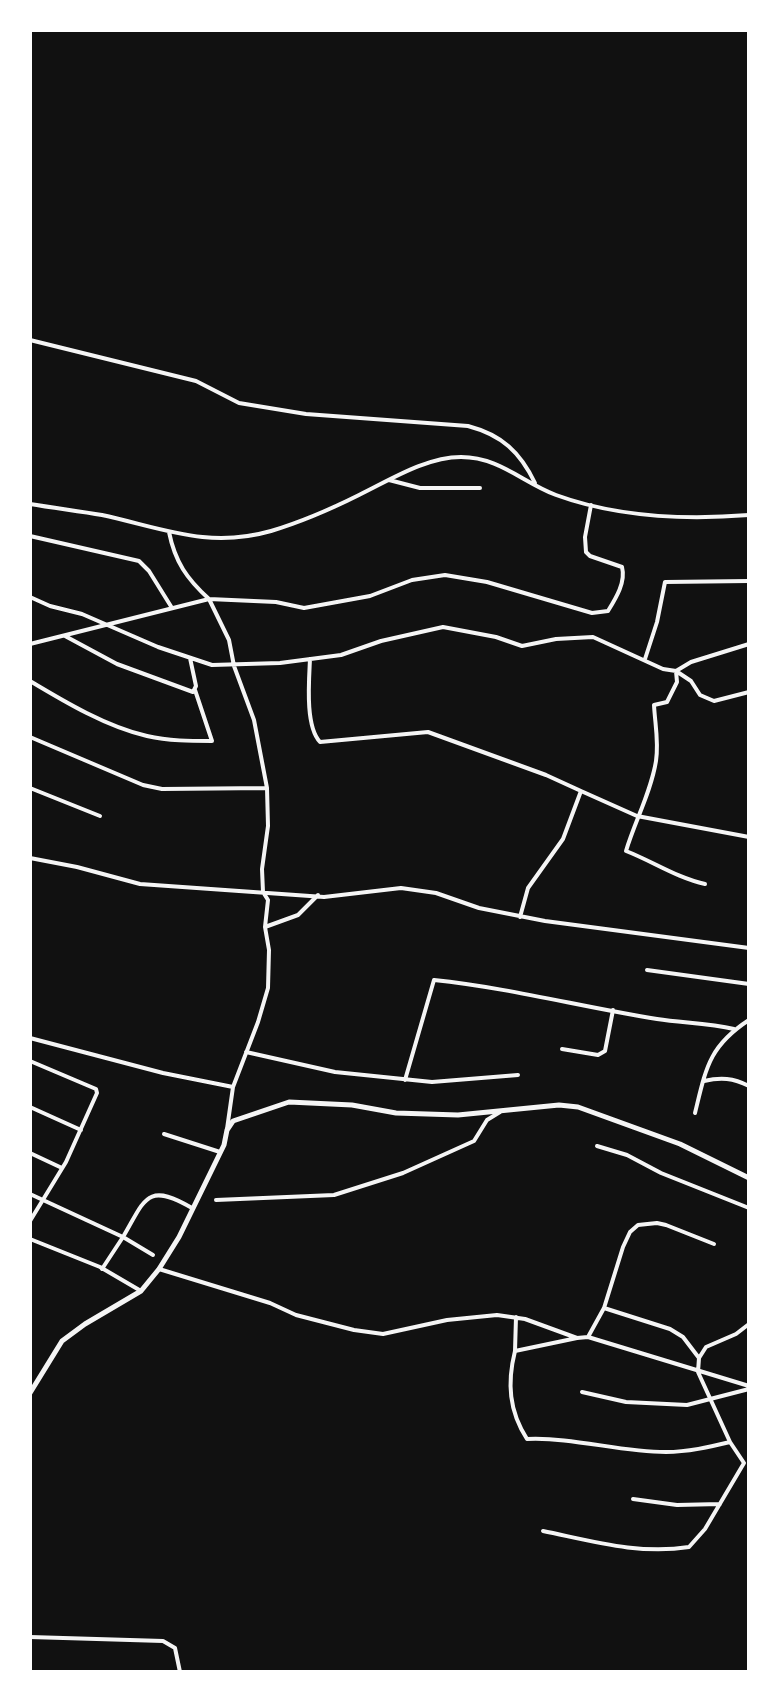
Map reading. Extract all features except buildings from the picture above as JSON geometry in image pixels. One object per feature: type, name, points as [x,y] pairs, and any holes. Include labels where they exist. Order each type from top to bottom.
[{"type":"main road","points":[[30,1393],[62,1341],[85,1324],[141,1291],[159,1269],[179,1237],[221,1153],[227,1130],[234,1121],[289,1102],[352,1105],[396,1113],[458,1115],[549,1105],[578,1107],[680,1144],[749,1178]]},
{"type":"street","points":[[30,340],[196,381],[239,403],[306,414],[468,426],[488,431],[514,449],[524,461],[536,484]]},
{"type":"street","points":[[30,504],[102,515],[169,532],[232,539],[271,531],[337,506],[388,480],[435,462],[457,457],[474,457],[496,462],[554,495],[591,505],[666,517],[749,515]]},
{"type":"street","points":[[388,480],[420,489],[480,489]]},
{"type":"street","points":[[30,644],[209,599],[276,602],[304,608],[370,596],[412,580],[445,575],[487,582],[592,612],[608,611],[617,596],[624,575],[622,567],[590,556],[586,552],[585,537],[591,505]]},
{"type":"street","points":[[169,532],[172,546],[187,578],[209,599],[229,640],[234,666],[254,720],[267,788],[268,826],[262,869],[263,892],[268,900],[265,927],[269,950],[268,988],[233,1087],[227,1130]]},
{"type":"street","points":[[30,536],[139,561],[172,608]]},
{"type":"street","points":[[645,659],[657,622],[665,582],[749,580]]},
{"type":"street","points":[[30,597],[50,606],[82,614],[190,658],[212,664],[234,666],[341,655],[381,641],[443,627],[496,637],[522,646],[556,639],[593,637],[663,669],[676,672],[691,681],[700,695],[714,701],[749,692]]},
{"type":"street","points":[[65,635],[117,664],[183,690],[195,690]]},
{"type":"street","points":[[676,672],[691,662],[749,644]]},
{"type":"street","points":[[30,681],[60,699],[145,736],[174,741],[212,741],[195,690],[190,658]]},
{"type":"street","points":[[310,659],[310,701],[315,735],[320,742],[428,732],[546,775],[637,816],[749,837]]},
{"type":"street","points":[[676,672],[677,682],[667,702],[654,705],[658,734],[656,761],[648,795],[637,816],[626,851],[656,862],[688,880],[705,884]]},
{"type":"street","points":[[30,737],[153,787],[267,788]]},
{"type":"street","points":[[30,788],[100,816]]},
{"type":"street","points":[[520,917],[528,888],[563,839],[581,791]]},
{"type":"street","points":[[30,858],[77,867],[140,884],[318,895],[400,888],[436,893],[479,908],[520,917],[613,932],[749,948]]},
{"type":"street","points":[[265,927],[298,915],[318,895]]},
{"type":"street","points":[[647,969],[749,984]]},
{"type":"street","points":[[405,1080],[434,980],[493,987],[613,1011],[734,1029]]},
{"type":"street","points":[[562,1049],[598,1055],[604,1051],[613,1011]]},
{"type":"street","points":[[695,1113],[714,1051],[734,1029],[749,1020]]},
{"type":"street","points":[[30,1038],[163,1073],[233,1087]]},
{"type":"street","points":[[246,1052],[335,1072],[405,1080],[432,1082],[518,1075]]},
{"type":"street","points":[[30,1061],[96,1089],[96,1099],[81,1130],[62,1168],[30,1221]]},
{"type":"street","points":[[704,1081],[729,1078],[749,1086]]},
{"type":"street","points":[[30,1107],[81,1130]]},
{"type":"street","points":[[216,1200],[334,1195],[403,1173],[474,1141],[487,1120],[505,1110]]},
{"type":"street","points":[[164,1134],[221,1153]]},
{"type":"street","points":[[597,1146],[627,1155],[661,1173],[749,1208]]},
{"type":"street","points":[[30,1152],[62,1168]]},
{"type":"street","points":[[30,1194],[123,1237],[153,1255]]},
{"type":"street","points":[[102,1269],[144,1200],[151,1195],[162,1195],[192,1209]]},
{"type":"street","points":[[588,1337],[604,1308],[622,1247],[630,1232],[638,1225],[657,1222],[714,1244]]},
{"type":"street","points":[[30,1239],[102,1269],[141,1291]]},
{"type":"street","points":[[159,1269],[270,1303],[296,1315],[374,1333],[383,1334],[447,1320],[497,1315],[516,1317],[578,1338]]},
{"type":"street","points":[[604,1308],[670,1329],[683,1337],[699,1358]]},
{"type":"street","points":[[516,1317],[510,1400],[526,1439],[556,1438],[665,1452],[692,1451],[730,1442]]},
{"type":"street","points":[[543,1531],[629,1550],[665,1551],[689,1547],[705,1529],[744,1463],[730,1442],[698,1372],[699,1358],[706,1347],[736,1334],[749,1324]]},
{"type":"street","points":[[515,1351],[588,1337],[749,1387]]},
{"type":"street","points":[[582,1392],[626,1401],[687,1405],[712,1400],[749,1387]]},
{"type":"street","points":[[633,1499],[677,1505],[720,1504]]},
{"type":"street","points":[[30,1637],[163,1641],[175,1648],[180,1672]]}]
